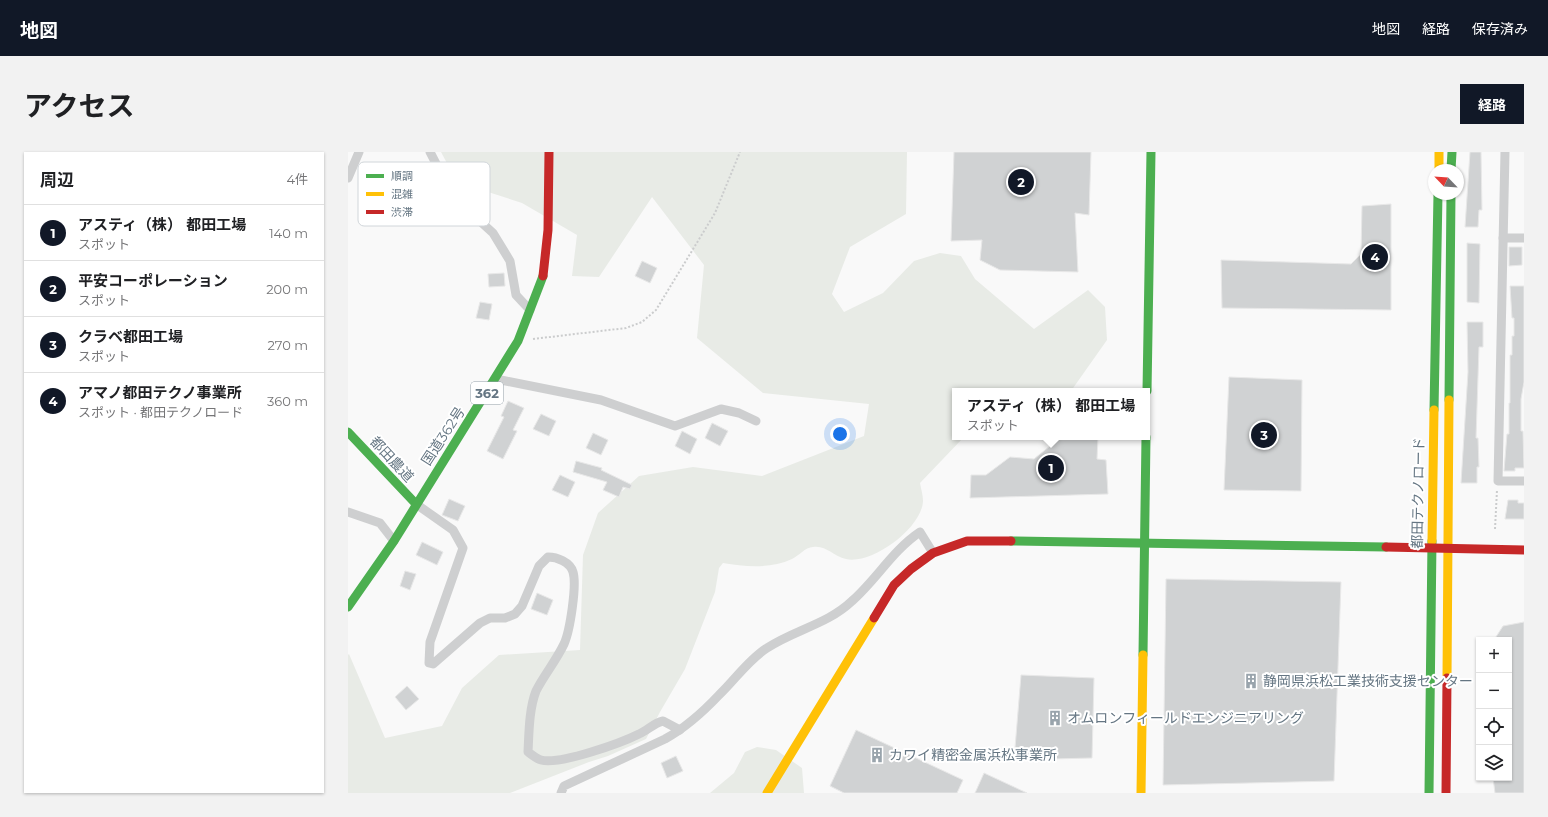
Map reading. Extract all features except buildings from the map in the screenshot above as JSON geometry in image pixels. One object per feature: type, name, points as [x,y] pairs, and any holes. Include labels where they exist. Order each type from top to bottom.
[{"type":"main road","name":"国道362号","points":[[348,607],[394,541],[496,379],[518,341],[543,277],[548,230],[549,152]]},
{"type":"main road","points":[[1147,388],[1151,152]]},
{"type":"main road","points":[[1439,152],[1439,164]]},
{"type":"main road","points":[[1452,152],[1452,164]]},
{"type":"main road","name":"都田テクノロード","points":[[1429,793],[1431,549],[1438,200]]},
{"type":"main road","points":[[1446,793],[1451,200]]},
{"type":"main road","name":"都田農道","points":[[348,432],[416,504]]},
{"type":"main road","points":[[1141,793],[1146,440]]},
{"type":"main road","points":[[766,793],[894,585],[911,569],[933,553],[967,541],[1144,542],[1524,550]]},
{"type":"street","points":[[348,178],[359,152]]},
{"type":"street","points":[[430,152],[435,162]]},
{"type":"street","points":[[1504,152],[1498,481],[1524,481]]},
{"type":"street","points":[[484,226],[493,234],[510,261],[516,295],[530,310]]},
{"type":"street","points":[[1503,238],[1524,238]]},
{"type":"street","points":[[496,379],[601,400],[675,426],[721,409],[739,413],[756,421]]},
{"type":"street","points":[[416,504],[453,530],[463,548],[430,642],[429,663],[433,664],[480,623],[490,618],[505,618],[515,614],[522,606],[539,566],[548,557],[557,557],[568,565],[573,572],[572,609],[569,631],[556,660],[536,692],[528,740],[528,752],[542,760],[560,759],[622,742],[641,733],[656,723],[663,721],[680,730]]},
{"type":"street","points":[[348,512],[380,523],[394,541]]},
{"type":"street","points":[[561,793],[564,786],[665,739],[680,730],[720,695],[766,649],[793,634],[826,620],[852,602],[907,541],[920,532],[933,553]]},
{"type":"path","points":[[518,341],[626,328],[642,322],[656,310],[715,213],[740,152]]},
{"type":"path","points":[[1495,529],[1498,481]]},
{"type":"shaded area","points":[[441,152],[907,152],[906,214],[850,247],[832,294],[844,312],[883,293],[914,261],[940,253],[961,256],[975,279],[1034,329],[1088,290],[1105,307],[1107,340],[1073,388],[952,388],[952,440],[961,440],[920,483],[923,501],[914,522],[905,533],[882,550],[869,556],[857,559],[846,559],[837,556],[826,549],[810,547],[795,558],[767,566],[749,566],[723,563],[719,568],[715,592],[685,669],[646,739],[608,756],[510,793],[348,793],[349,654],[385,738],[442,726],[462,688],[499,655],[580,650],[583,555],[598,513],[639,476],[693,467],[762,476],[864,436],[869,404],[763,393],[697,338],[704,265],[652,197],[599,277],[572,276],[577,235],[522,203],[490,193],[490,162],[446,162]]},
{"type":"shaded area","points":[[757,747],[776,750],[802,768],[804,793],[710,793],[734,773],[745,752]]},
{"type":"traffic: fast","points":[[1147,388],[1151,152]]},
{"type":"traffic: fast","points":[[1451,164],[1452,152]]},
{"type":"traffic: fast","points":[[1434,410],[1438,200]]},
{"type":"traffic: fast","points":[[1449,400],[1451,200]]},
{"type":"traffic: fast","points":[[348,607],[394,541],[518,341],[543,276]]},
{"type":"traffic: fast","points":[[348,432],[416,504]]},
{"type":"traffic: fast","points":[[1143,655],[1146,440]]},
{"type":"traffic: fast","points":[[1011,541],[1386,547]]},
{"type":"traffic: fast","points":[[1429,793],[1432,541]]},
{"type":"traffic: slow","points":[[1439,152],[1439,164]]},
{"type":"traffic: slow","points":[[1447,678],[1449,400]]},
{"type":"traffic: slow","points":[[1432,541],[1434,410]]},
{"type":"traffic: slow","points":[[767,793],[874,618]]},
{"type":"traffic: slow","points":[[1141,793],[1143,655]]},
{"type":"traffic: jam","points":[[543,276],[548,230],[549,152]]},
{"type":"traffic: jam","points":[[874,618],[894,585],[911,569],[933,553],[967,541],[1011,541]]},
{"type":"traffic: jam","points":[[1386,547],[1524,550]]},
{"type":"traffic: jam","points":[[1446,793],[1447,678]]},
{"type":"place","name":"平安コーポレーション","points":[[1021,182]]},
{"type":"place","name":"アマノ都田テクノ事業所","points":[[1375,257]]},
{"type":"place","name":"クラベ都田工場","points":[[1264,435]]},
{"type":"place","name":"アスティ（株） 都田工場","points":[[1051,468]]},
{"type":"place","name":"静岡県浜松工業技術支援センター","points":[[1251,681]]},
{"type":"place","name":"オムロンフィールドエンジニアリング","points":[[1055,718]]},
{"type":"place","name":"カワイ精密金属浜松事業所","points":[[877,755]]}]
